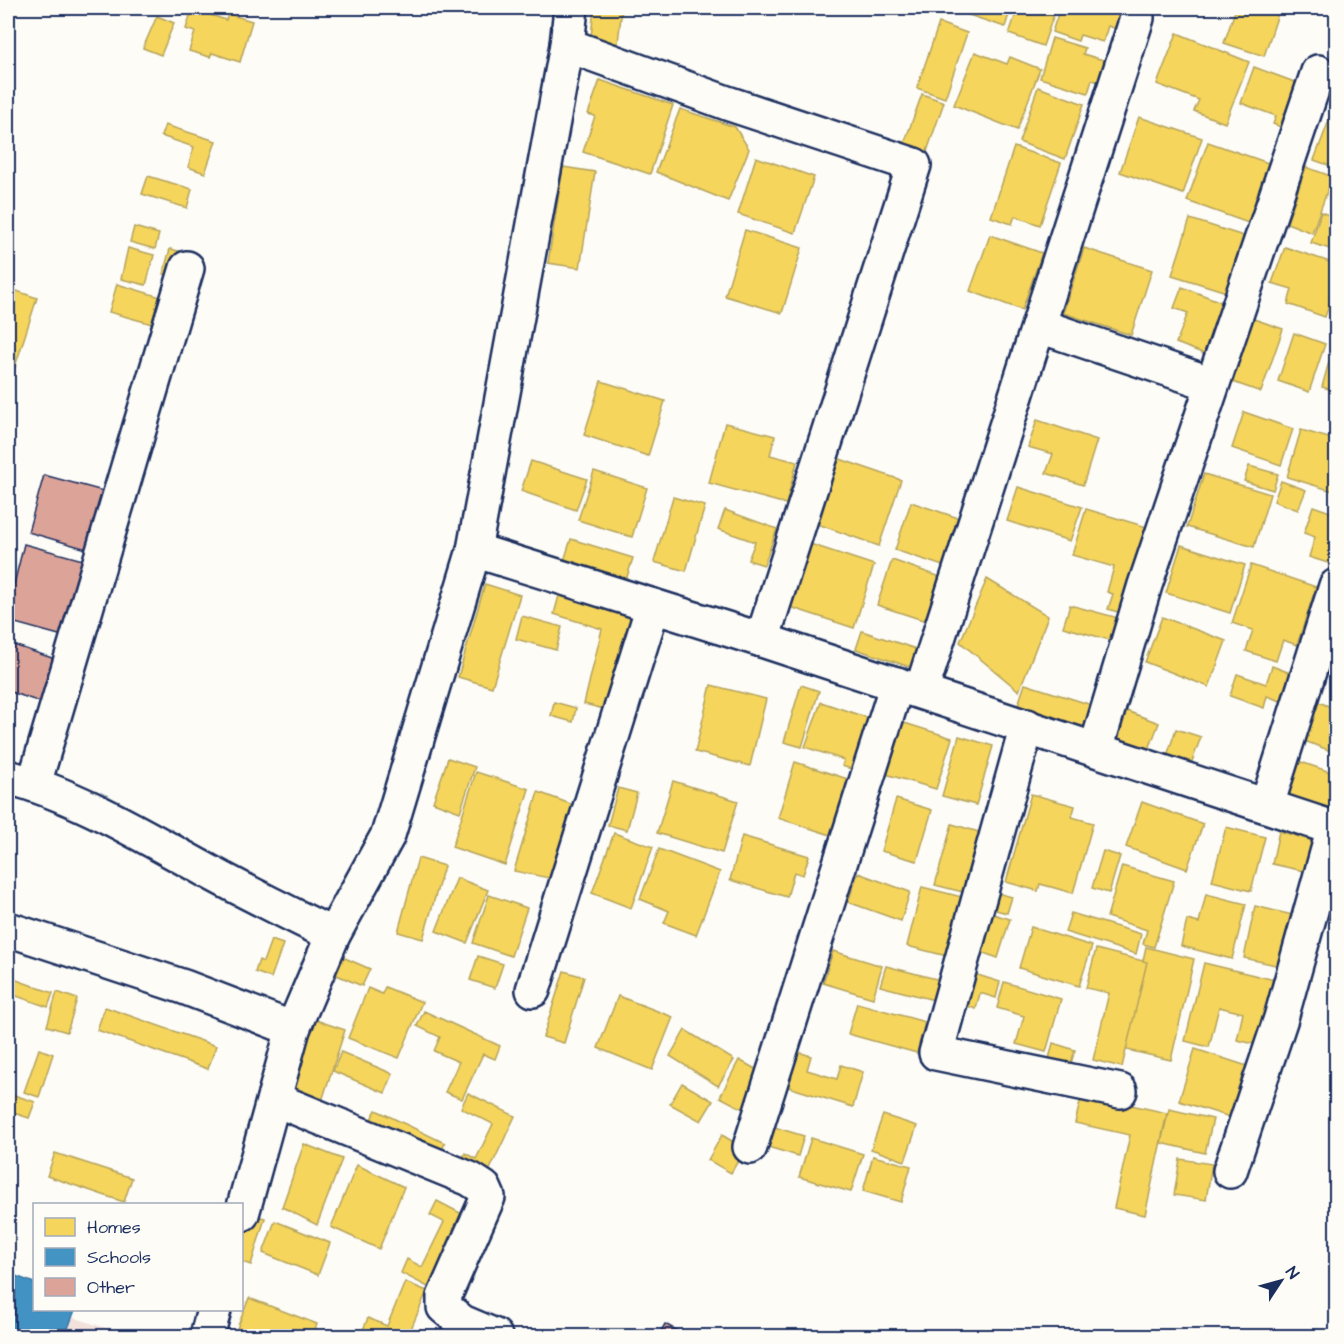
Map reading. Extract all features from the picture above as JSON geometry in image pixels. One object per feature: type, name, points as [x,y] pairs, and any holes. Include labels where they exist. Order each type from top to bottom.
[{"type":"street","points":[[243,1210],[293,1029],[333,935],[388,835],[474,550],[567,45],[571,8]]},
{"type":"street","points":[[750,1147],[909,688],[1040,326],[1137,18]]},
{"type":"street","points":[[567,45],[727,103],[914,165],[762,640]]},
{"type":"street","points":[[1096,749],[1145,585],[1318,72]]},
{"type":"street","points":[[187,268],[21,780],[122,824],[231,884],[333,935]]},
{"type":"street","points":[[1040,326],[1212,384]]},
{"type":"street","points":[[474,550],[762,640],[1336,828],[1281,1018],[1230,1171]]},
{"type":"street","points":[[1267,805],[1336,586]]},
{"type":"street","points":[[533,990],[653,606]]},
{"type":"street","points":[[1027,726],[936,1053],[1120,1092]]},
{"type":"street","points":[[8,929],[184,987],[293,1029]]},
{"type":"street","points":[[274,1099],[470,1179],[484,1188],[488,1197],[444,1297],[444,1307],[462,1322],[495,1336]]},
{"type":"street","points":[[207,1336],[214,1311]]},
{"type":"shaded area","points":[[8,1294],[33,1303],[33,1311],[55,1311],[129,1336],[8,1336]]},
{"type":"building: Homes","points":[[594,8],[622,8],[617,51],[590,47]]},
{"type":"building: Homes","points":[[959,8],[1011,8],[1005,27],[957,11]]},
{"type":"building: Homes","points":[[1018,8],[1056,8],[1043,46],[1009,34]]},
{"type":"building: Homes","points":[[1060,8],[1124,9],[1117,29],[1108,26],[1103,42],[1080,35],[1078,41],[1052,32]]},
{"type":"building: Homes","points":[[1236,8],[1280,8],[1264,56],[1224,43]]},
{"type":"building: Homes","points":[[192,9],[226,20],[228,14],[252,21],[240,62],[212,53],[210,57],[189,51],[195,32],[186,29]]},
{"type":"building: Homes","points":[[157,16],[174,23],[161,55],[143,48]]},
{"type":"building: Homes","points":[[939,23],[967,33],[945,98],[917,88]]},
{"type":"building: Homes","points":[[1177,33],[1249,62],[1225,123],[1194,111],[1199,100],[1157,84]]},
{"type":"building: Homes","points":[[1052,38],[1085,48],[1083,54],[1110,62],[1104,83],[1092,80],[1088,93],[1040,78]]},
{"type":"building: Homes","points":[[975,52],[1007,64],[1010,57],[1040,69],[1017,130],[954,105]]},
{"type":"building: Homes","points":[[1254,67],[1300,84],[1284,128],[1273,124],[1276,116],[1241,103]]},
{"type":"building: Homes","points":[[600,80],[673,105],[650,174],[583,152],[595,116],[588,114]]},
{"type":"building: Homes","points":[[1038,87],[1084,104],[1065,159],[1019,142]]},
{"type":"building: Homes","points":[[922,94],[944,102],[923,163],[900,155]]},
{"type":"building: Homes","points":[[1336,102],[1336,168],[1314,160]]},
{"type":"building: Homes","points":[[680,109],[735,127],[749,149],[728,201],[656,172]]},
{"type":"building: Homes","points":[[1139,117],[1202,138],[1183,194],[1120,172]]},
{"type":"building: Homes","points":[[165,125],[216,141],[205,173],[188,167],[194,147],[161,136]]},
{"type":"building: Homes","points":[[1208,142],[1274,165],[1254,225],[1187,201]]},
{"type":"building: Homes","points":[[1014,147],[1061,163],[1040,225],[1015,216],[1012,224],[991,217]]},
{"type":"building: Homes","points":[[756,157],[814,177],[795,233],[738,214]]},
{"type":"building: Homes","points":[[563,167],[595,172],[580,268],[548,263]]},
{"type":"building: Homes","points":[[1306,167],[1336,178],[1336,192],[1328,189],[1312,233],[1287,223]]},
{"type":"building: Homes","points":[[148,176],[192,189],[187,208],[142,194]]},
{"type":"building: Homes","points":[[1321,212],[1336,218],[1336,251],[1311,243]]},
{"type":"building: Homes","points":[[1190,219],[1250,238],[1233,294],[1172,275]]},
{"type":"building: Homes","points":[[134,227],[159,234],[155,249],[130,242]]},
{"type":"building: Homes","points":[[745,230],[802,248],[782,313],[725,296]]},
{"type":"building: Homes","points":[[990,235],[1042,253],[1022,310],[970,291]]},
{"type":"building: Homes","points":[[1285,247],[1336,264],[1336,284],[1325,317],[1288,304],[1292,289],[1272,283]]},
{"type":"building: Homes","points":[[128,248],[154,255],[146,285],[121,279]]},
{"type":"building: Homes","points":[[1084,248],[1152,270],[1131,335],[1063,313]]},
{"type":"building: Homes","points":[[170,249],[179,251],[172,276],[163,274]]},
{"type":"building: Homes","points":[[117,284],[164,298],[156,325],[109,312]]},
{"type":"building: Homes","points":[[1182,287],[1224,303],[1205,354],[1176,343],[1188,313],[1174,308]]},
{"type":"building: Homes","points":[[8,288],[37,298],[8,389]]},
{"type":"building: Homes","points":[[1251,318],[1283,329],[1261,392],[1230,381]]},
{"type":"building: Homes","points":[[1294,333],[1325,344],[1309,392],[1278,381]]},
{"type":"building: Homes","points":[[1336,341],[1336,391],[1322,387]]},
{"type":"building: Homes","points":[[601,381],[665,401],[648,456],[584,435]]},
{"type":"building: Homes","points":[[1244,412],[1293,429],[1281,465],[1232,448]]},
{"type":"building: Homes","points":[[1037,420],[1097,440],[1083,485],[1046,473],[1053,454],[1028,447]]},
{"type":"building: Homes","points":[[725,423],[775,436],[770,455],[797,462],[786,504],[709,483]]},
{"type":"building: Homes","points":[[1301,430],[1336,440],[1336,492],[1287,477]]},
{"type":"building: Homes","points":[[834,457],[901,480],[879,546],[812,522]]},
{"type":"building: Homes","points":[[531,461],[587,479],[576,510],[521,491]]},
{"type":"building: Homes","points":[[1249,466],[1278,474],[1273,490],[1244,481]]},
{"type":"building: Homes","points":[[594,471],[647,488],[632,537],[578,520]]},
{"type":"building: Homes","points":[[1204,474],[1270,494],[1254,547],[1187,527]]},
{"type":"building: Homes","points":[[1281,481],[1306,490],[1298,510],[1274,501]]},
{"type":"building: Homes","points":[[1018,487],[1082,507],[1070,541],[1007,521]]},
{"type":"building: Homes","points":[[673,497],[705,506],[686,571],[654,562]]},
{"type":"building: Homes","points":[[911,502],[967,521],[952,569],[895,550]]},
{"type":"building: Homes","points":[[1313,506],[1336,514],[1336,548],[1331,564],[1309,557],[1315,537],[1304,533]]},
{"type":"building: Homes","points":[[1086,509],[1150,528],[1124,614],[1108,609],[1113,594],[1107,592],[1114,567],[1072,555]]},
{"type":"building: Homes","points":[[725,510],[777,529],[764,565],[748,560],[755,542],[718,529]]},
{"type":"building: Homes","points":[[571,539],[633,558],[626,580],[564,561]]},
{"type":"building: Homes","points":[[807,543],[874,565],[854,628],[787,606]]},
{"type":"building: Homes","points":[[1181,545],[1245,565],[1230,613],[1166,593]]},
{"type":"building: Homes","points":[[892,560],[949,580],[935,624],[877,605]]},
{"type":"building: Homes","points":[[1251,565],[1316,587],[1297,645],[1283,640],[1276,661],[1246,651],[1253,630],[1232,623]]},
{"type":"building: Homes","points":[[987,579],[1048,616],[1019,691],[960,642]]},
{"type":"building: Homes","points":[[485,584],[520,595],[492,687],[458,677]]},
{"type":"building: Homes","points":[[560,592],[633,614],[608,710],[584,704],[602,629],[554,614]]},
{"type":"building: Homes","points":[[1070,605],[1122,619],[1117,642],[1063,627]]},
{"type":"building: Homes","points":[[522,616],[562,627],[556,650],[516,639]]},
{"type":"building: Homes","points":[[1162,617],[1226,641],[1209,687],[1145,662]]},
{"type":"building: Homes","points":[[862,631],[925,652],[919,670],[856,649]]},
{"type":"building: Homes","points":[[1272,666],[1293,674],[1283,702],[1267,696],[1264,708],[1230,696],[1237,674],[1266,684]]},
{"type":"building: Homes","points":[[1025,684],[1095,706],[1087,731],[1017,708]]},
{"type":"building: Homes","points":[[711,685],[766,699],[750,766],[695,752]]},
{"type":"building: Homes","points":[[801,685],[819,691],[802,747],[784,742]]},
{"type":"building: Homes","points":[[1316,701],[1336,709],[1336,753],[1302,740]]},
{"type":"building: Homes","points":[[554,702],[576,708],[573,722],[551,716]]},
{"type":"building: Homes","points":[[821,702],[880,722],[863,773],[842,766],[844,760],[805,747]]},
{"type":"building: Homes","points":[[1124,710],[1159,723],[1149,749],[1114,737]]},
{"type":"building: Homes","points":[[895,720],[952,738],[936,789],[879,772]]},
{"type":"building: Homes","points":[[1176,729],[1201,737],[1191,764],[1167,756]]},
{"type":"building: Homes","points":[[959,736],[993,746],[976,805],[942,796]]},
{"type":"building: Homes","points":[[448,758],[475,767],[460,812],[433,802]]},
{"type":"building: Homes","points":[[1298,761],[1336,774],[1336,817],[1285,800]]},
{"type":"building: Homes","points":[[795,762],[857,782],[840,838],[778,818]]},
{"type":"building: Homes","points":[[476,772],[529,789],[505,865],[452,847]]},
{"type":"building: Homes","points":[[673,781],[738,801],[722,853],[657,833]]},
{"type":"building: Homes","points":[[618,788],[637,793],[627,830],[608,825]]},
{"type":"building: Homes","points":[[538,792],[576,806],[549,878],[514,871]]},
{"type":"building: Homes","points":[[1031,794],[1075,806],[1072,817],[1093,823],[1073,893],[1040,884],[1038,891],[1006,882]]},
{"type":"building: Homes","points":[[896,799],[932,810],[917,861],[881,851]]},
{"type":"building: Homes","points":[[1142,802],[1203,824],[1187,869],[1126,847]]},
{"type":"building: Homes","points":[[952,824],[979,832],[963,892],[935,885]]},
{"type":"building: Homes","points":[[1226,827],[1265,837],[1251,891],[1212,881]]},
{"type":"building: Homes","points":[[1279,831],[1320,843],[1313,873],[1272,864]]},
{"type":"building: Homes","points":[[614,833],[653,847],[631,908],[592,893]]},
{"type":"building: Homes","points":[[742,836],[809,856],[803,875],[794,872],[787,897],[730,880]]},
{"type":"building: Homes","points":[[659,849],[720,872],[696,935],[664,923],[669,911],[640,899]]},
{"type":"building: Homes","points":[[1103,851],[1120,856],[1109,893],[1092,888]]},
{"type":"building: Homes","points":[[418,858],[444,866],[423,939],[398,932]]},
{"type":"building: Homes","points":[[1122,866],[1174,881],[1154,947],[1143,944],[1147,930],[1107,917]]},
{"type":"building: Homes","points":[[858,873],[910,892],[901,921],[848,902]]},
{"type":"building: Homes","points":[[457,878],[488,890],[467,943],[436,931]]},
{"type":"building: Homes","points":[[922,887],[962,897],[947,956],[907,946]]},
{"type":"building: Homes","points":[[990,891],[1012,897],[1007,913],[985,907]]},
{"type":"building: Homes","points":[[1206,894],[1246,904],[1232,959],[1181,946],[1187,920],[1199,923]]},
{"type":"building: Homes","points":[[489,895],[527,908],[511,956],[473,943]]},
{"type":"building: Homes","points":[[1255,906],[1297,916],[1285,967],[1244,958]]},
{"type":"building: Homes","points":[[986,912],[1010,919],[998,958],[975,950]]},
{"type":"building: Homes","points":[[1071,913],[1141,934],[1136,954],[1065,932]]},
{"type":"building: Homes","points":[[1031,927],[1092,946],[1079,986],[1019,968]]},
{"type":"building: Homes","points":[[271,940],[283,944],[271,978],[255,972],[259,960],[263,962]]},
{"type":"building: Homes","points":[[1146,947],[1194,959],[1171,1060],[1123,1049]]},
{"type":"building: Homes","points":[[1096,949],[1147,962],[1122,1067],[1093,1060],[1109,993],[1086,988]]},
{"type":"building: Homes","points":[[833,951],[882,966],[873,998],[823,983]]},
{"type":"building: Homes","points":[[338,955],[370,969],[362,986],[330,972]]},
{"type":"building: Homes","points":[[478,956],[503,964],[495,988],[470,980]]},
{"type":"building: Homes","points":[[1204,963],[1279,981],[1263,1046],[1237,1040],[1243,1013],[1219,1007],[1209,1047],[1185,1041]]},
{"type":"building: Homes","points":[[886,966],[944,981],[938,1001],[880,986]]},
{"type":"building: Homes","points":[[564,971],[584,977],[564,1043],[543,1037]]},
{"type":"building: Homes","points":[[968,972],[1000,982],[996,998],[980,993],[976,1009],[959,1003]]},
{"type":"building: Homes","points":[[8,977],[53,993],[48,1007],[8,993]]},
{"type":"building: Homes","points":[[1004,982],[1061,999],[1046,1052],[1016,1044],[1024,1016],[997,1008]]},
{"type":"building: Homes","points":[[385,987],[422,1002],[399,1058],[348,1038],[368,988],[382,994]]},
{"type":"building: Homes","points":[[57,992],[77,999],[67,1032],[47,1026]]},
{"type":"building: Homes","points":[[618,996],[673,1017],[652,1070],[598,1048]]},
{"type":"building: Homes","points":[[857,1003],[925,1022],[917,1053],[848,1034]]},
{"type":"building: Homes","points":[[105,1007],[216,1046],[208,1069],[97,1030]]},
{"type":"building: Homes","points":[[424,1011],[500,1046],[495,1059],[483,1054],[462,1099],[445,1092],[459,1062],[434,1051],[440,1037],[417,1026]]},
{"type":"building: Homes","points":[[307,1017],[345,1030],[320,1107],[283,1094]]},
{"type":"building: Homes","points":[[685,1030],[734,1060],[718,1086],[670,1056]]},
{"type":"building: Homes","points":[[1053,1043],[1075,1050],[1068,1073],[1047,1067]]},
{"type":"building: Homes","points":[[39,1049],[53,1054],[39,1097],[24,1092]]},
{"type":"building: Homes","points":[[1195,1049],[1247,1066],[1230,1117],[1179,1101]]},
{"type":"building: Homes","points":[[795,1051],[811,1056],[807,1070],[837,1079],[841,1065],[863,1072],[853,1107],[785,1086]]},
{"type":"building: Homes","points":[[341,1052],[393,1074],[385,1093],[333,1071]]},
{"type":"building: Homes","points":[[739,1060],[765,1074],[747,1111],[720,1097]]},
{"type":"building: Homes","points":[[682,1083],[713,1101],[701,1121],[670,1104]]},
{"type":"building: Homes","points":[[8,1093],[35,1102],[29,1118],[8,1111]]},
{"type":"building: Homes","points":[[468,1093],[515,1116],[485,1180],[459,1168],[465,1153],[476,1159],[493,1124],[461,1108]]},
{"type":"building: Homes","points":[[1082,1094],[1167,1113],[1145,1215],[1114,1208],[1130,1135],[1075,1123]]},
{"type":"building: Homes","points":[[1169,1109],[1213,1119],[1205,1153],[1161,1143]]},
{"type":"building: Homes","points":[[376,1110],[445,1143],[440,1154],[370,1121]]},
{"type":"building: Homes","points":[[883,1115],[917,1126],[905,1161],[871,1149]]},
{"type":"building: Homes","points":[[774,1127],[804,1136],[798,1156],[768,1147]]},
{"type":"building: Homes","points":[[722,1135],[745,1149],[731,1173],[708,1160]]},
{"type":"building: Homes","points":[[811,1138],[863,1154],[851,1192],[799,1177]]},
{"type":"building: Homes","points":[[304,1144],[342,1159],[317,1225],[282,1207]]},
{"type":"building: Homes","points":[[55,1153],[132,1178],[124,1202],[47,1176]]},
{"type":"building: Homes","points":[[873,1156],[911,1166],[901,1202],[863,1191]]},
{"type":"building: Homes","points":[[1180,1159],[1212,1164],[1206,1200],[1174,1195]]},
{"type":"building: Homes","points":[[357,1165],[404,1187],[379,1249],[331,1227]]},
{"type":"building: Homes","points":[[437,1201],[466,1216],[430,1288],[401,1273],[407,1259],[422,1267],[444,1222],[430,1215]]},
{"type":"building: Homes","points":[[246,1213],[265,1218],[251,1265],[243,1262],[243,1224]]},
{"type":"building: Homes","points":[[275,1221],[330,1243],[318,1275],[263,1253]]},
{"type":"building: Homes","points":[[405,1282],[427,1291],[408,1336],[373,1336],[362,1332],[368,1318],[387,1326]]},
{"type":"building: Homes","points":[[249,1298],[317,1324],[313,1336],[234,1336]]},
{"type":"building: Schools","points":[[8,1273],[33,1283],[33,1311],[75,1311],[65,1336],[8,1336]]},
{"type":"building: Other","points":[[44,475],[107,492],[90,550],[28,532]]},
{"type":"building: Other","points":[[24,544],[90,562],[70,638],[8,621],[8,608]]},
{"type":"building: Other","points":[[8,643],[55,659],[40,702],[8,691]]},
{"type":"building: Other","points":[[665,1324],[687,1336],[658,1336]]}]
